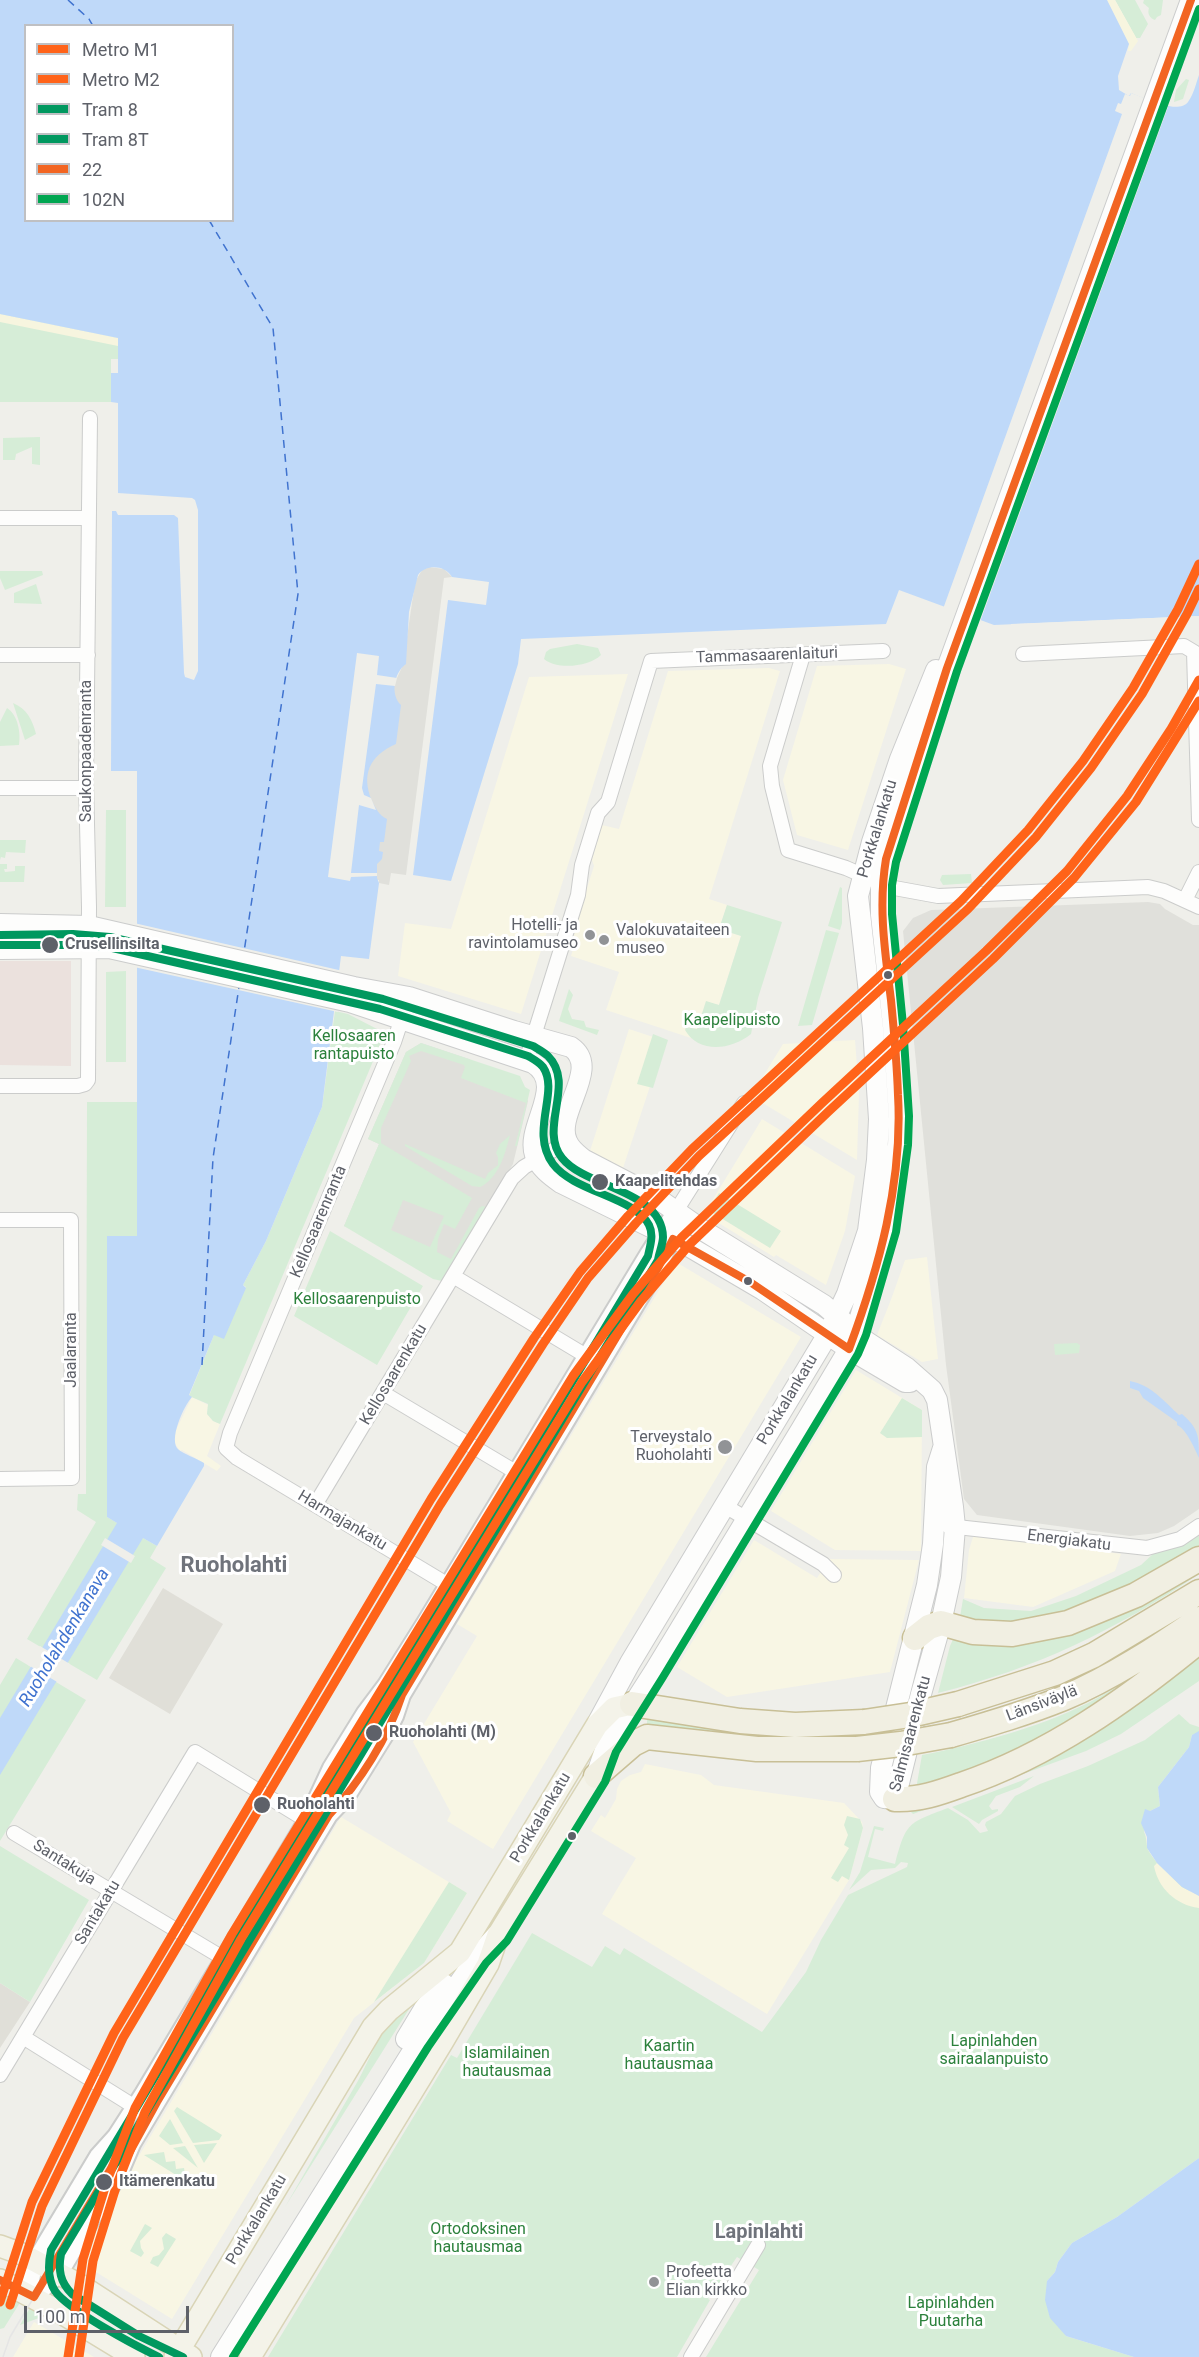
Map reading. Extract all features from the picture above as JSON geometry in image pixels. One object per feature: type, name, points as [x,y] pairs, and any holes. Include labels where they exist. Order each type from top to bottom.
[{"type":"highway","points":[[915,1638],[929,1627],[941,1623],[974,1632],[1012,1634],[1068,1623],[1136,1595],[1199,1559]]},
{"type":"highway","name":"Länsiväylä","points":[[632,1704],[740,1721],[795,1725],[864,1722],[910,1715],[1015,1688],[1075,1664],[1123,1639],[1199,1592]]},
{"type":"highway","name":"Länsiväylä","points":[[596,1776],[633,1743],[647,1737],[792,1751],[857,1749],[951,1735],[1010,1718],[1065,1698],[1106,1677],[1199,1619]]},
{"type":"highway","points":[[895,1799],[923,1798],[1004,1769],[1048,1748],[1098,1716],[1199,1641]]},
{"type":"main road","points":[[1150,100],[1181,0]]},
{"type":"main road","points":[[961,617],[1150,100],[1191,0]]},
{"type":"main road","name":"Porkkalankatu","points":[[221,2357],[273,2263],[424,2009],[445,1983],[460,1952],[597,1725],[630,1663],[828,1334],[851,1284],[868,1231],[877,1160],[879,1119],[873,1028],[858,896],[862,876],[900,759],[924,696],[961,617]]},
{"type":"main road","name":"Porkkalankatu","points":[[208,2357],[273,2263],[419,2041],[478,1956],[498,1935],[596,1776],[606,1746],[654,1672],[852,1340],[886,1229],[898,1145],[899,1117],[893,1026],[880,915],[881,884],[886,859],[961,617]]},
{"type":"main road","points":[[0,924],[89,926],[121,942],[352,994],[409,997],[571,1047],[578,1052],[582,1061],[581,1072],[565,1124],[567,1142],[583,1159],[681,1209],[760,1267],[824,1305],[837,1316],[852,1340]]},
{"type":"main road","points":[[0,949],[109,948],[121,942]]},
{"type":"main road","points":[[352,994],[402,1021],[526,1061],[540,1069],[548,1085],[534,1141],[537,1160],[549,1174],[561,1183],[667,1236],[750,1282],[828,1334],[852,1340]]},
{"type":"main road","name":"Salmisaarenkatu","points":[[852,1340],[873,1346],[907,1368],[932,1390],[937,1400],[955,1527],[951,1576],[941,1623],[895,1799],[884,1798],[880,1792],[880,1775],[927,1585],[934,1525],[936,1467],[943,1448]]},
{"type":"main road","points":[[597,1725],[614,1708],[632,1704]]},
{"type":"main road","name":"Porkkalankatu","points":[[250,2357],[488,1964],[498,1935]]},
{"type":"main road","name":"Porkkalankatu","points":[[182,2354],[373,2027],[389,2010],[460,1952]]},
{"type":"main road","points":[[0,2246],[35,2261],[132,2317],[182,2354]]},
{"type":"main road","points":[[0,2280],[31,2295],[134,2357]]},
{"type":"street","name":"Saukonpaadenranta","points":[[0,1086],[78,1086],[87,1083],[89,926],[86,788],[90,418]]},
{"type":"street","points":[[0,518],[88,518]]},
{"type":"street","points":[[1023,654],[1190,647],[1196,659],[1199,820]]},
{"type":"street","name":"Tammasaarenlaituri","points":[[534,1036],[578,895],[582,865],[598,813],[608,802],[651,661],[883,651]]},
{"type":"street","points":[[0,655],[88,655]]},
{"type":"street","points":[[803,655],[770,766],[788,850],[836,864],[881,884],[938,896],[1148,887],[1164,891],[1199,907]]},
{"type":"street","points":[[0,788],[86,788]]},
{"type":"street","points":[[1185,900],[1199,872]]},
{"type":"street","name":"Kellosaarenranta","points":[[226,1445],[402,1021],[409,997]]},
{"type":"street","points":[[526,1061],[534,1036]]},
{"type":"street","points":[[31,2295],[59,2274],[130,2149],[142,2111],[314,1825],[331,1768],[365,1713],[531,1481],[681,1209],[744,1103]]},
{"type":"street","name":"Kellosaarenkatu","points":[[315,1505],[512,1178],[517,1172],[567,1142]]},
{"type":"street","name":"Jaalaranta","points":[[0,1220],[71,1220],[72,1446],[72,1478],[0,1479]]},
{"type":"street","points":[[453,1276],[592,1369]]},
{"type":"street","points":[[314,1825],[329,1815],[347,1796],[388,1730],[402,1695],[516,1472],[592,1369]]},
{"type":"street","points":[[382,1393],[531,1481]]},
{"type":"street","name":"Harmajankatu","points":[[226,1445],[229,1453],[455,1589]]},
{"type":"street","points":[[725,1506],[823,1564],[834,1575]]},
{"type":"street","name":"Energiakatu","points":[[934,1525],[1147,1548],[1180,1539],[1199,1526]]},
{"type":"street","name":"Santakatu","points":[[0,2075],[195,1752],[314,1825]]},
{"type":"street","name":"Santakuja","points":[[14,1833],[230,1963]]},
{"type":"street","points":[[23,2037],[142,2111]]},
{"type":"street","points":[[31,2295],[35,2261],[98,2156],[142,2111]]},
{"type":"street","points":[[691,2357],[758,2245]]},
{"type":"shaded area","points":[[429,567],[444,569],[452,577],[444,578],[406,875],[391,873],[389,885],[379,883],[379,880],[351,877],[357,653],[397,678],[403,665],[415,582],[422,570]]},
{"type":"shaded area","points":[[889,664],[906,669],[848,850],[797,835],[783,780],[817,666]]},
{"type":"shaded area","points":[[769,668],[780,671],[709,899],[727,905],[719,929],[741,936],[719,1005],[706,1002],[694,1039],[606,1010],[619,972],[571,956],[575,943],[570,941],[594,866],[592,860],[602,825],[619,829],[668,671]]},
{"type":"shaded area","points":[[628,674],[521,1014],[398,976],[405,923],[451,929],[529,677]]},
{"type":"shaded area","points":[[1148,902],[1160,904],[1193,925],[1199,925],[1199,1509],[1174,1526],[1158,1533],[1130,1536],[977,1515],[964,1499],[946,1365],[903,931],[913,918],[931,910]]},
{"type":"shaded area","points":[[0,961],[71,961],[71,1066],[0,1065]]},
{"type":"shaded area","points":[[629,1029],[665,1041],[623,1168],[589,1154]]},
{"type":"shaded area","points":[[855,1040],[859,1093],[857,1160],[751,1096],[783,1044]]},
{"type":"shaded area","points":[[421,1043],[469,1059],[522,1091],[528,1101],[513,1164],[448,1273],[344,1226],[379,1144],[368,1139],[406,1052]]},
{"type":"shaded area","points":[[762,1119],[855,1176],[845,1231],[826,1285],[776,1255],[774,1257],[704,1214]]},
{"type":"shaded area","points":[[927,1257],[938,1359],[922,1362],[877,1335],[905,1260]]},
{"type":"shaded area","points":[[676,1262],[801,1337],[493,1849],[447,1821],[451,1813],[413,1742],[477,1636],[457,1624]]},
{"type":"shaded area","points":[[856,1370],[922,1410],[921,1551],[835,1550],[771,1511]]},
{"type":"shaded area","points":[[192,1397],[208,1405],[207,1414],[213,1421],[220,1424],[207,1456],[221,1466],[217,1471],[182,1450],[180,1451],[174,1442],[175,1432]]},
{"type":"shaded area","points":[[984,1536],[1121,1554],[1115,1571],[1033,1607],[964,1598],[969,1550],[973,1537]]},
{"type":"shaded area","points":[[754,1540],[817,1578],[829,1559],[919,1560],[890,1672],[727,1697],[677,1667]]},
{"type":"shaded area","points":[[163,1588],[223,1624],[170,1714],[109,1678]]},
{"type":"shaded area","points":[[645,1764],[701,1775],[714,1785],[844,1803],[862,1822],[863,1828],[849,1880],[767,2014],[602,1914],[636,1858],[591,1831],[601,1815],[605,1818],[616,1799],[621,1781],[641,1772]]},
{"type":"shaded area","points":[[341,1817],[467,1893],[424,1963],[354,2018],[172,2319],[83,2264],[78,2258]]},
{"type":"shaded area","points":[[0,1983],[30,2002],[0,2048]]},
{"type":"shaded area","points":[[34,2322],[94,2357],[13,2357]]},
{"type":"green space","points":[[1115,0],[1135,0],[1148,24],[1140,38],[1136,38]]},
{"type":"green space","points":[[1144,0],[1163,0],[1161,15],[1155,20],[1149,16],[1149,8],[1143,3]]},
{"type":"green space","points":[[1186,79],[1189,80],[1183,99],[1174,102],[1176,90]]},
{"type":"green space","points":[[0,314],[118,338],[118,359],[111,359],[111,402],[0,402]]},
{"type":"green space","points":[[40,437],[40,465],[32,464],[32,447],[16,454],[15,460],[3,460],[3,438]]},
{"type":"green space","points":[[0,571],[42,571],[43,575],[5,590]]},
{"type":"green space","points":[[36,584],[42,604],[14,603],[14,593]]},
{"type":"green space","points":[[577,644],[598,648],[601,655],[589,662],[573,666],[557,665],[544,659],[546,652],[550,649]]},
{"type":"green space","points":[[13,703],[25,711],[31,719],[36,734],[25,740]]},
{"type":"green space","points":[[7,708],[14,715],[18,725],[19,745],[0,746],[0,722]]},
{"type":"green space","points":[[106,810],[126,810],[126,907],[105,907]]},
{"type":"green space","points":[[0,840],[26,840],[25,853],[6,852],[5,858],[1,857],[0,860]]},
{"type":"green space","points":[[0,864],[7,864],[5,872],[15,871],[15,866],[25,866],[24,882],[0,882]]},
{"type":"green space","points":[[971,874],[972,883],[943,885],[940,880],[942,875]]},
{"type":"green space","points":[[840,887],[842,888],[842,923],[840,930],[828,926]]},
{"type":"green space","name":"Kaapelipuisto","points":[[727,905],[782,922],[758,998],[751,1034],[734,1044],[706,1046],[698,1043],[685,1030],[686,1027],[697,1029],[706,1001],[719,1005],[741,936],[719,929]]},
{"type":"green space","points":[[826,930],[839,933],[812,1025],[798,1026]]},
{"type":"green space","points":[[126,971],[126,1062],[106,1062],[106,972]]},
{"type":"green space","points":[[569,989],[573,995],[568,1009],[572,1019],[584,1021],[586,1027],[599,1030],[597,1035],[559,1021]]},
{"type":"green space","name":"Kellosaaren rantapuisto","points":[[335,1011],[348,1014],[379,1030],[377,1036],[382,1040],[220,1424],[213,1421],[207,1414],[208,1404],[189,1396],[214,1335],[246,1287],[243,1285],[266,1241],[322,1107]]},
{"type":"green space","points":[[653,1034],[668,1040],[653,1088],[637,1084]]},
{"type":"green space","points":[[421,1043],[520,1076],[525,1087],[530,1090],[517,1146],[515,1146],[526,1103],[461,1078],[464,1065],[421,1051],[409,1056],[411,1061],[381,1128],[381,1143],[472,1198],[455,1229],[444,1224],[438,1239],[437,1252],[451,1259],[479,1208],[487,1207],[442,1281],[433,1279],[344,1226],[379,1144],[368,1139],[406,1052]],"holes":[[[403,1200],[444,1216],[430,1247],[391,1230]]]},
{"type":"green space","points":[[87,1102],[137,1102],[137,1236],[107,1236],[107,1517],[157,1546],[150,1558],[166,1568],[97,1680],[27,1639],[96,1522],[77,1510],[78,1494],[86,1494]]},
{"type":"green space","points":[[510,1135],[497,1172],[480,1187],[472,1186],[405,1146],[405,1144],[485,1179],[488,1173],[498,1165],[496,1153],[500,1144]]},
{"type":"green space","points":[[719,1193],[781,1231],[770,1248],[708,1210]]},
{"type":"green space","name":"Kellosaarenpuisto","points":[[330,1231],[423,1286],[377,1365],[294,1316]]},
{"type":"green space","points":[[1077,1343],[1080,1345],[1079,1353],[1055,1355],[1054,1344]]},
{"type":"green space","points":[[902,1398],[922,1410],[922,1437],[887,1438],[880,1433]]},
{"type":"green space","points":[[1199,1534],[1199,1548],[1128,1586],[1074,1610],[1021,1623],[992,1624],[960,1617],[963,1599],[984,1608],[1031,1611],[1076,1596],[1141,1565],[1154,1553],[1185,1544]]},
{"type":"green space","points":[[1199,1569],[1199,1574],[1167,1594],[1074,1646],[1009,1672],[938,1693],[955,1635],[983,1642]]},
{"type":"green space","points":[[1194,1638],[1021,1754],[916,1789],[922,1755],[1007,1734],[1069,1712],[1115,1688]]},
{"type":"green space","points":[[1199,1650],[1199,1681],[1121,1734],[1086,1751],[913,1814],[911,1812],[912,1810]]},
{"type":"green space","points":[[16,1658],[86,1700],[0,1841],[0,1685]]},
{"type":"green space","points":[[1179,1714],[1190,1724],[1199,1727],[1199,1733],[1192,1735],[1189,1747],[1158,1787],[1160,1806],[1150,1811],[1144,1832],[1148,1850],[1157,1863],[1193,1894],[1199,1896],[1199,2158],[1117,2217],[1072,2243],[1047,2281],[1066,2336],[1134,2357],[706,2357],[759,2270],[737,2257],[708,2299],[710,2300],[677,2357],[268,2357],[451,2055],[457,2058],[532,1933],[592,1967],[605,1946],[620,1955],[624,1948],[762,2032],[806,1972],[821,1940],[848,1895],[907,1867],[908,1863],[901,1862],[895,1868],[871,1870],[849,1890],[860,1872],[874,1826],[884,1828],[883,1831],[875,1829],[868,1857],[895,1864],[902,1840],[911,1826],[924,1817],[948,1808],[968,1820],[980,1833],[988,1831],[986,1822],[1001,1814],[1015,1796],[1145,1740]]},
{"type":"green space","points":[[649,1719],[738,1734],[795,1737],[855,1736],[855,1738],[735,1737],[647,1724]]},
{"type":"green space","points":[[1034,1776],[1020,1787],[996,1796],[989,1806],[992,1810],[998,1809],[998,1811],[979,1824],[952,1807]]},
{"type":"green space","points":[[847,1816],[860,1819],[863,1828],[849,1880],[842,1876],[838,1882],[831,1878],[849,1848],[844,1845],[848,1835],[844,1825]]},
{"type":"green space","points":[[0,1846],[89,1900],[30,2002],[0,1983]]},
{"type":"green space","points":[[449,1882],[467,1893],[424,1963],[374,2002]]},
{"type":"green space","points":[[411,2006],[285,2207],[359,2079],[382,2032],[388,2024]]},
{"type":"green space","points":[[177,2107],[222,2135],[219,2140],[193,2143],[174,2111]]},
{"type":"green space","points":[[170,2119],[184,2143],[170,2145],[159,2136]]},
{"type":"green space","points":[[217,2143],[204,2163],[194,2145]]},
{"type":"green space","points":[[185,2146],[198,2168],[173,2148]]},
{"type":"green space","points":[[164,2152],[166,2162],[175,2161],[176,2169],[184,2168],[185,2175],[191,2174],[192,2178],[200,2182],[192,2185],[144,2155]]},
{"type":"green space","points":[[145,2224],[152,2228],[140,2241],[144,2253],[141,2257],[130,2251]]},
{"type":"green space","points":[[166,2233],[176,2239],[158,2267],[150,2263],[153,2257],[159,2255],[164,2249],[162,2238]]},
{"type":"green space","points":[[4,2292],[21,2301],[4,2328],[0,2329],[0,2299]]},
{"type":"green space","points":[[31,2306],[47,2315],[20,2325]]},
{"type":"sand","points":[[1107,0],[1115,0],[1138,41],[1131,51],[1128,51],[1129,44]]},
{"type":"sand","points":[[0,314],[118,338],[118,346],[0,322]]},
{"type":"sand","points":[[1157,1863],[1182,1887],[1199,1896],[1199,1908],[1183,1903],[1169,1894],[1156,1874],[1154,1866]]},
{"type":"water","name":"Ruoholahdenkanava","points":[[0,0],[1107,0],[1129,44],[1118,76],[1119,90],[1129,96],[1131,93],[1169,106],[1183,106],[1188,102],[1199,75],[1199,616],[994,625],[899,590],[886,624],[521,639],[518,664],[451,881],[413,875],[448,600],[486,605],[489,582],[452,577],[445,570],[435,567],[421,571],[418,575],[409,612],[406,664],[399,672],[395,684],[395,696],[401,705],[396,744],[379,754],[370,767],[368,775],[367,783],[372,801],[380,814],[387,819],[384,842],[380,842],[379,851],[383,852],[382,859],[377,864],[379,883],[369,959],[341,956],[322,1107],[266,1241],[243,1285],[246,1288],[224,1339],[214,1335],[189,1395],[192,1397],[178,1423],[175,1439],[179,1450],[204,1463],[204,1466],[157,1546],[143,1538],[0,1775],[0,1718],[117,1523],[107,1517],[107,1236],[137,1236],[137,771],[111,771],[112,511],[116,511],[118,515],[174,515],[178,518],[185,677],[194,680],[198,671],[198,510],[192,498],[118,493],[118,403],[111,402],[111,373],[118,373],[118,338],[0,314]]},
{"type":"water","points":[[1130,1381],[1151,1390],[1179,1415],[1182,1414],[1188,1419],[1197,1433],[1199,1458],[1190,1439],[1177,1425],[1177,1422],[1143,1398],[1139,1391],[1130,1388]]},
{"type":"water","points":[[1199,1731],[1199,1896],[1182,1887],[1157,1863],[1147,1848],[1147,1837],[1141,1823],[1145,1809],[1150,1811],[1160,1806],[1158,1787],[1189,1747],[1192,1735]]},
{"type":"water","points":[[1199,2158],[1199,2357],[1134,2357],[1066,2336],[1050,2318],[1045,2300],[1047,2281],[1072,2243],[1117,2217]]},
{"type":"pier","points":[[1131,93],[1168,107],[980,622],[943,609],[1122,114],[1115,111],[1125,94],[1130,96]]},
{"type":"pier","points":[[1199,616],[1199,619],[1011,627],[1011,624]]},
{"type":"pier","points":[[357,653],[379,656],[377,675],[397,678],[395,686],[376,684],[362,788],[364,795],[371,798],[376,810],[359,805],[351,873],[377,873],[377,876],[351,877],[350,881],[328,877]]},
{"type":"pier","name":"Crusellinsilta","points":[[134,923],[343,971],[338,1012],[134,967]]},
{"type":"pier","points":[[105,1538],[135,1556],[131,1563],[101,1545]]},
{"type":"pier","points":[[40,1646],[70,1664],[59,1683],[28,1665]]},
{"type":"ferry route","points":[[68,0],[92,24]]},
{"type":"ferry route","points":[[210,222],[273,328],[298,594],[244,952]]},
{"type":"ferry route","points":[[202,1365],[213,1158],[239,987]]},
{"type":"tram line","name":"8","points":[[0,935],[73,934],[110,937],[383,999],[533,1046],[548,1056],[556,1067],[559,1080],[554,1133],[556,1146],[562,1158],[573,1168],[637,1199],[650,1209],[659,1221],[663,1237],[658,1260],[61,2254],[61,2276],[72,2294],[139,2336],[183,2357]]},
{"type":"tram line","name":"8T","points":[[0,945],[108,947],[380,1009],[528,1056],[543,1067],[547,1077],[544,1138],[546,1151],[553,1164],[575,1181],[642,1215],[651,1233],[648,1256],[51,2250],[49,2276],[55,2291],[62,2299],[103,2327],[159,2357]]},
{"type":"tram line","points":[[3,2357],[10,2337],[64,2247]]},
{"type":"metro line","name":"M1","points":[[0,2302],[32,2202],[114,2033],[431,1499],[534,1338],[580,1272],[628,1216],[692,1149],[961,901],[1028,830],[1083,761],[1133,688],[1178,609],[1199,564]]},
{"type":"metro line","name":"M2","points":[[10,2305],[42,2206],[123,2038],[440,1505],[588,1278],[699,1156],[968,909],[1036,837],[1091,768],[1142,694],[1199,589]]},
{"type":"metro line","name":"M1","points":[[68,2357],[83,2259],[107,2181],[135,2108],[232,1934],[573,1376],[633,1294],[682,1237],[986,951],[1067,871],[1127,796],[1171,729],[1199,680]]},
{"type":"metro line","name":"M2","points":[[79,2357],[93,2261],[117,2184],[145,2112],[241,1939],[582,1382],[641,1301],[690,1244],[993,959],[1074,878],[1136,802],[1199,701]]},
{"type":"transit line","name":"22","points":[[0,2280],[34,2297],[113,2165],[128,2155],[157,2102],[329,1815],[372,1759],[389,1727],[402,1695],[673,1239],[750,1282],[849,1349],[879,1256],[887,1224],[897,1160],[899,1128],[897,1071],[882,912],[886,859],[947,668],[1191,0]]},
{"type":"transit line","name":"102N","points":[[233,2357],[428,2047],[486,1963],[507,1941],[605,1782],[616,1752],[858,1354],[866,1335],[896,1232],[908,1145],[909,1116],[903,1025],[892,914],[892,885],[896,862],[957,671],[1199,9]]},
{"type":"place","name":"Hotelli- ja ravintolamuseo","points":[[590,935]]},
{"type":"place","name":"Valokuvataiteen museo","points":[[604,940]]},
{"type":"place","name":"Crusellinsilta","points":[[50,945]]},
{"type":"place","name":"Kaapelitehdas","points":[[600,1182]]},
{"type":"place","name":"Terveystalo Ruoholahti","points":[[725,1447]]},
{"type":"place","name":"Ruoholahti (M)","points":[[374,1733]]},
{"type":"place","name":"Ruoholahti","points":[[262,1805]]},
{"type":"place","name":"Itämerenkatu","points":[[104,2182]]},
{"type":"place","name":"Profeetta Elian kirkko","points":[[654,2282]]},
{"type":"district","name":"Ruoholahti","points":[[234,1566]]},
{"type":"district","name":"Lapinlahti","points":[[759,2233]]},
{"type":"park label","name":"Lapinlahden sairaalanpuisto","points":[[994,2051]]},
{"type":"park label","name":"Kaartin hautausmaa","points":[[669,2056]]},
{"type":"park label","name":"Islamilainen hautausmaa","points":[[507,2063]]},
{"type":"park label","name":"Ortodoksinen hautausmaa","points":[[478,2239]]},
{"type":"park label","name":"Lapinlahden Puutarha","points":[[951,2313]]}]
